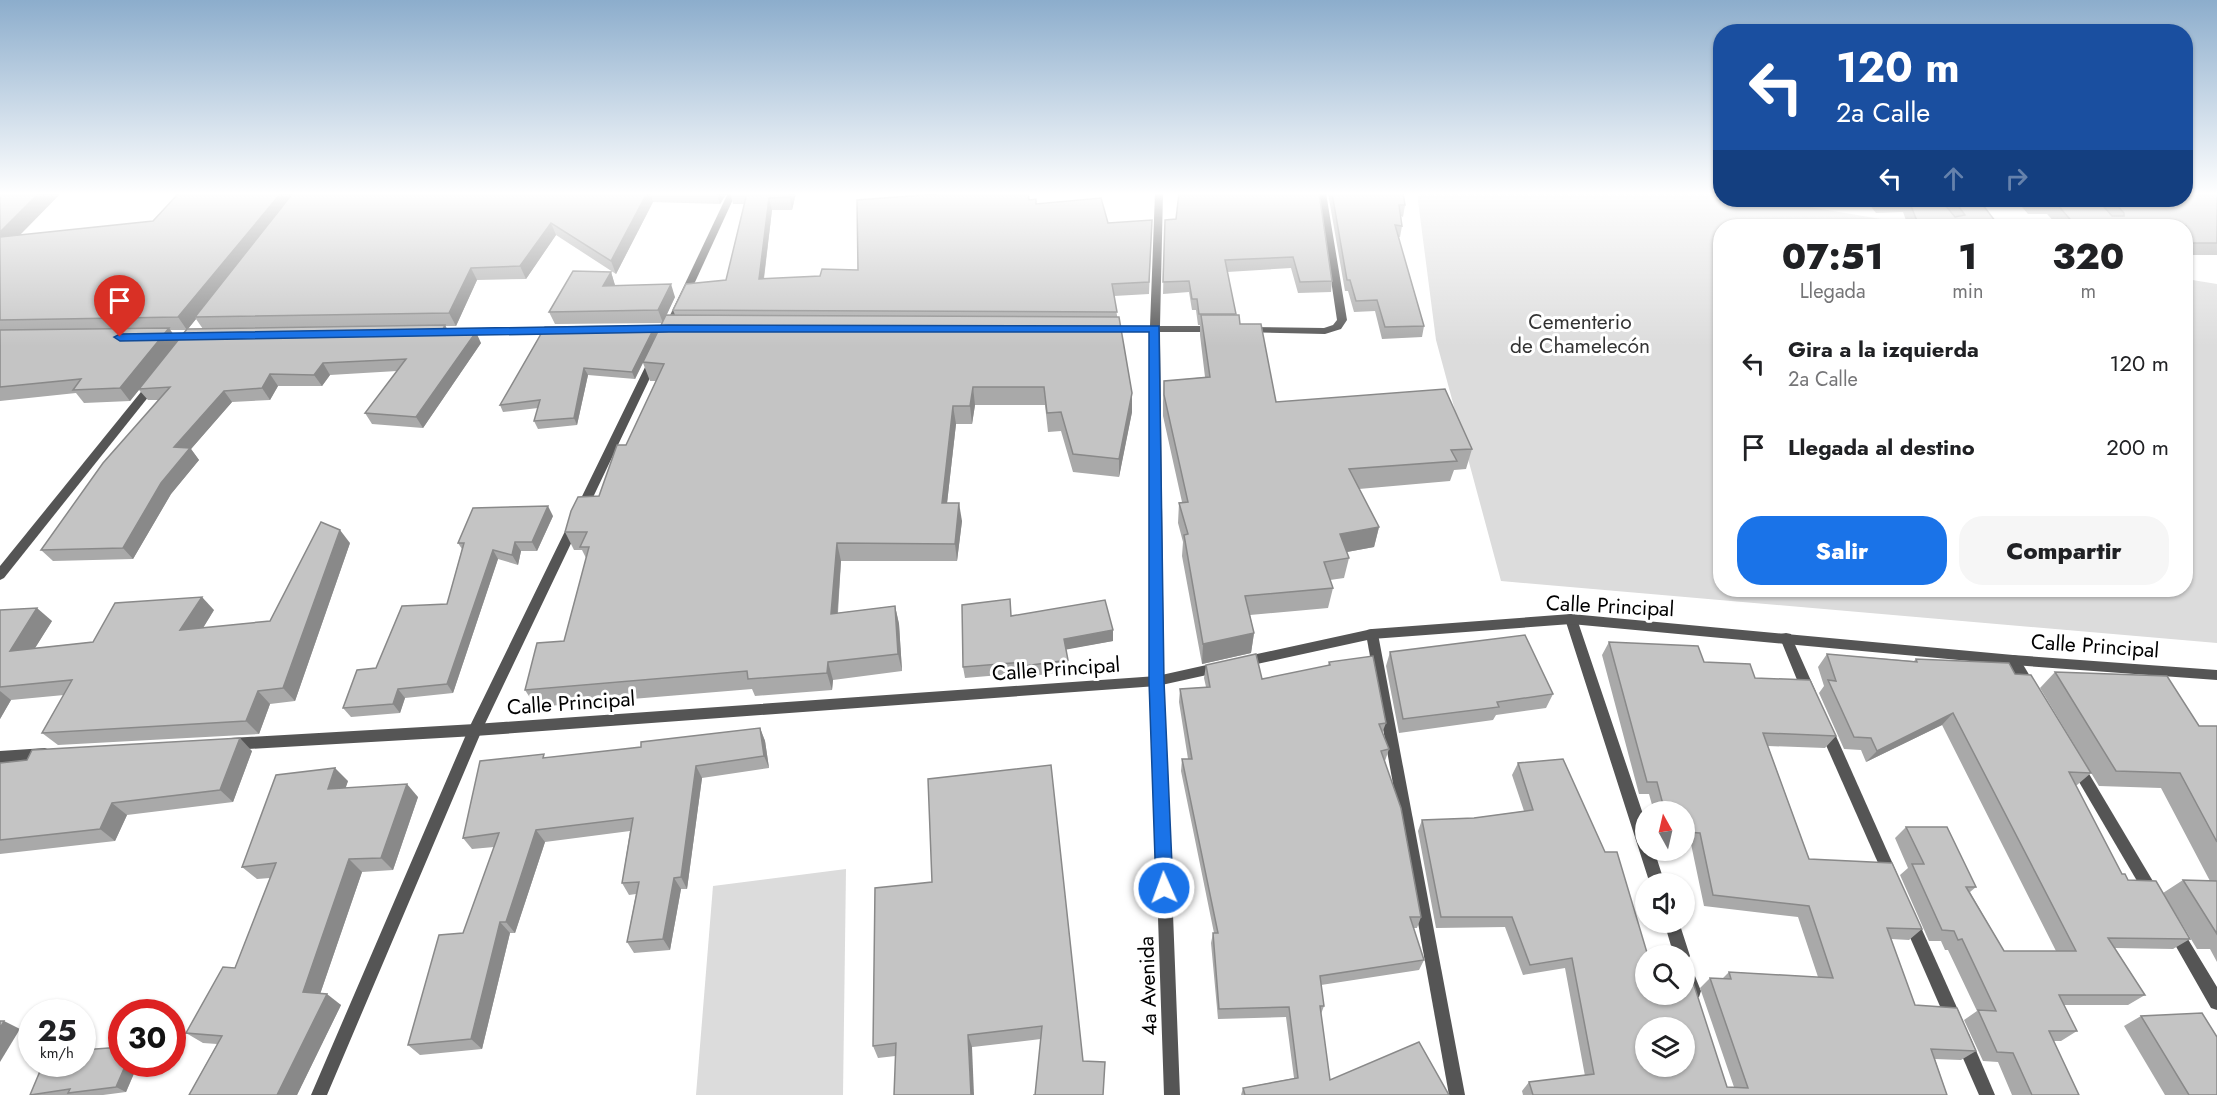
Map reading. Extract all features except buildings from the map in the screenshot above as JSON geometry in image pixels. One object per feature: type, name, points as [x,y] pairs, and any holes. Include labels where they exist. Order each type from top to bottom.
[{"type":"street","points":[[320,1095],[475,730],[708,244]]},
{"type":"street","name":"4a Avenida","points":[[1157,244],[1155,329],[1156,681],[1172,1095]]},
{"type":"street","points":[[1234,330],[1325,330],[1337,327],[1342,320],[1330,244]]},
{"type":"street","points":[[1095,329],[1223,330]]},
{"type":"street","points":[[418,333],[573,330]]},
{"type":"street","points":[[0,575],[162,374]]},
{"type":"street","points":[[1571,619],[1635,813]]},
{"type":"street","name":"Calle Principal","points":[[214,745],[475,730],[1156,681],[1372,634],[1571,619],[2013,660],[2217,675]]},
{"type":"street","points":[[1372,634],[1457,1095]]},
{"type":"street","points":[[1786,638],[1896,888]]},
{"type":"street","points":[[2013,660],[2037,700]]},
{"type":"street","points":[[2067,750],[2157,901]]},
{"type":"street","points":[[0,757],[59,754]]},
{"type":"street","points":[[1906,910],[1987,1095]]},
{"type":"street","points":[[2169,921],[2217,1002]]},
{"type":"street","points":[[1695,996],[1699,1008]]},
{"type":"green space","name":"Cementerio de Chamelecón","points":[[1424,244],[1713,244],[1713,597],[2193,597],[2193,280],[2217,284],[2217,643],[1501,581],[1436,340]]},
{"type":"green space","points":[[846,869],[843,1095],[696,1095],[713,886]]},
{"type":"route","points":[[120,337],[669,328],[1155,329],[1156,681],[1164,888]]}]
